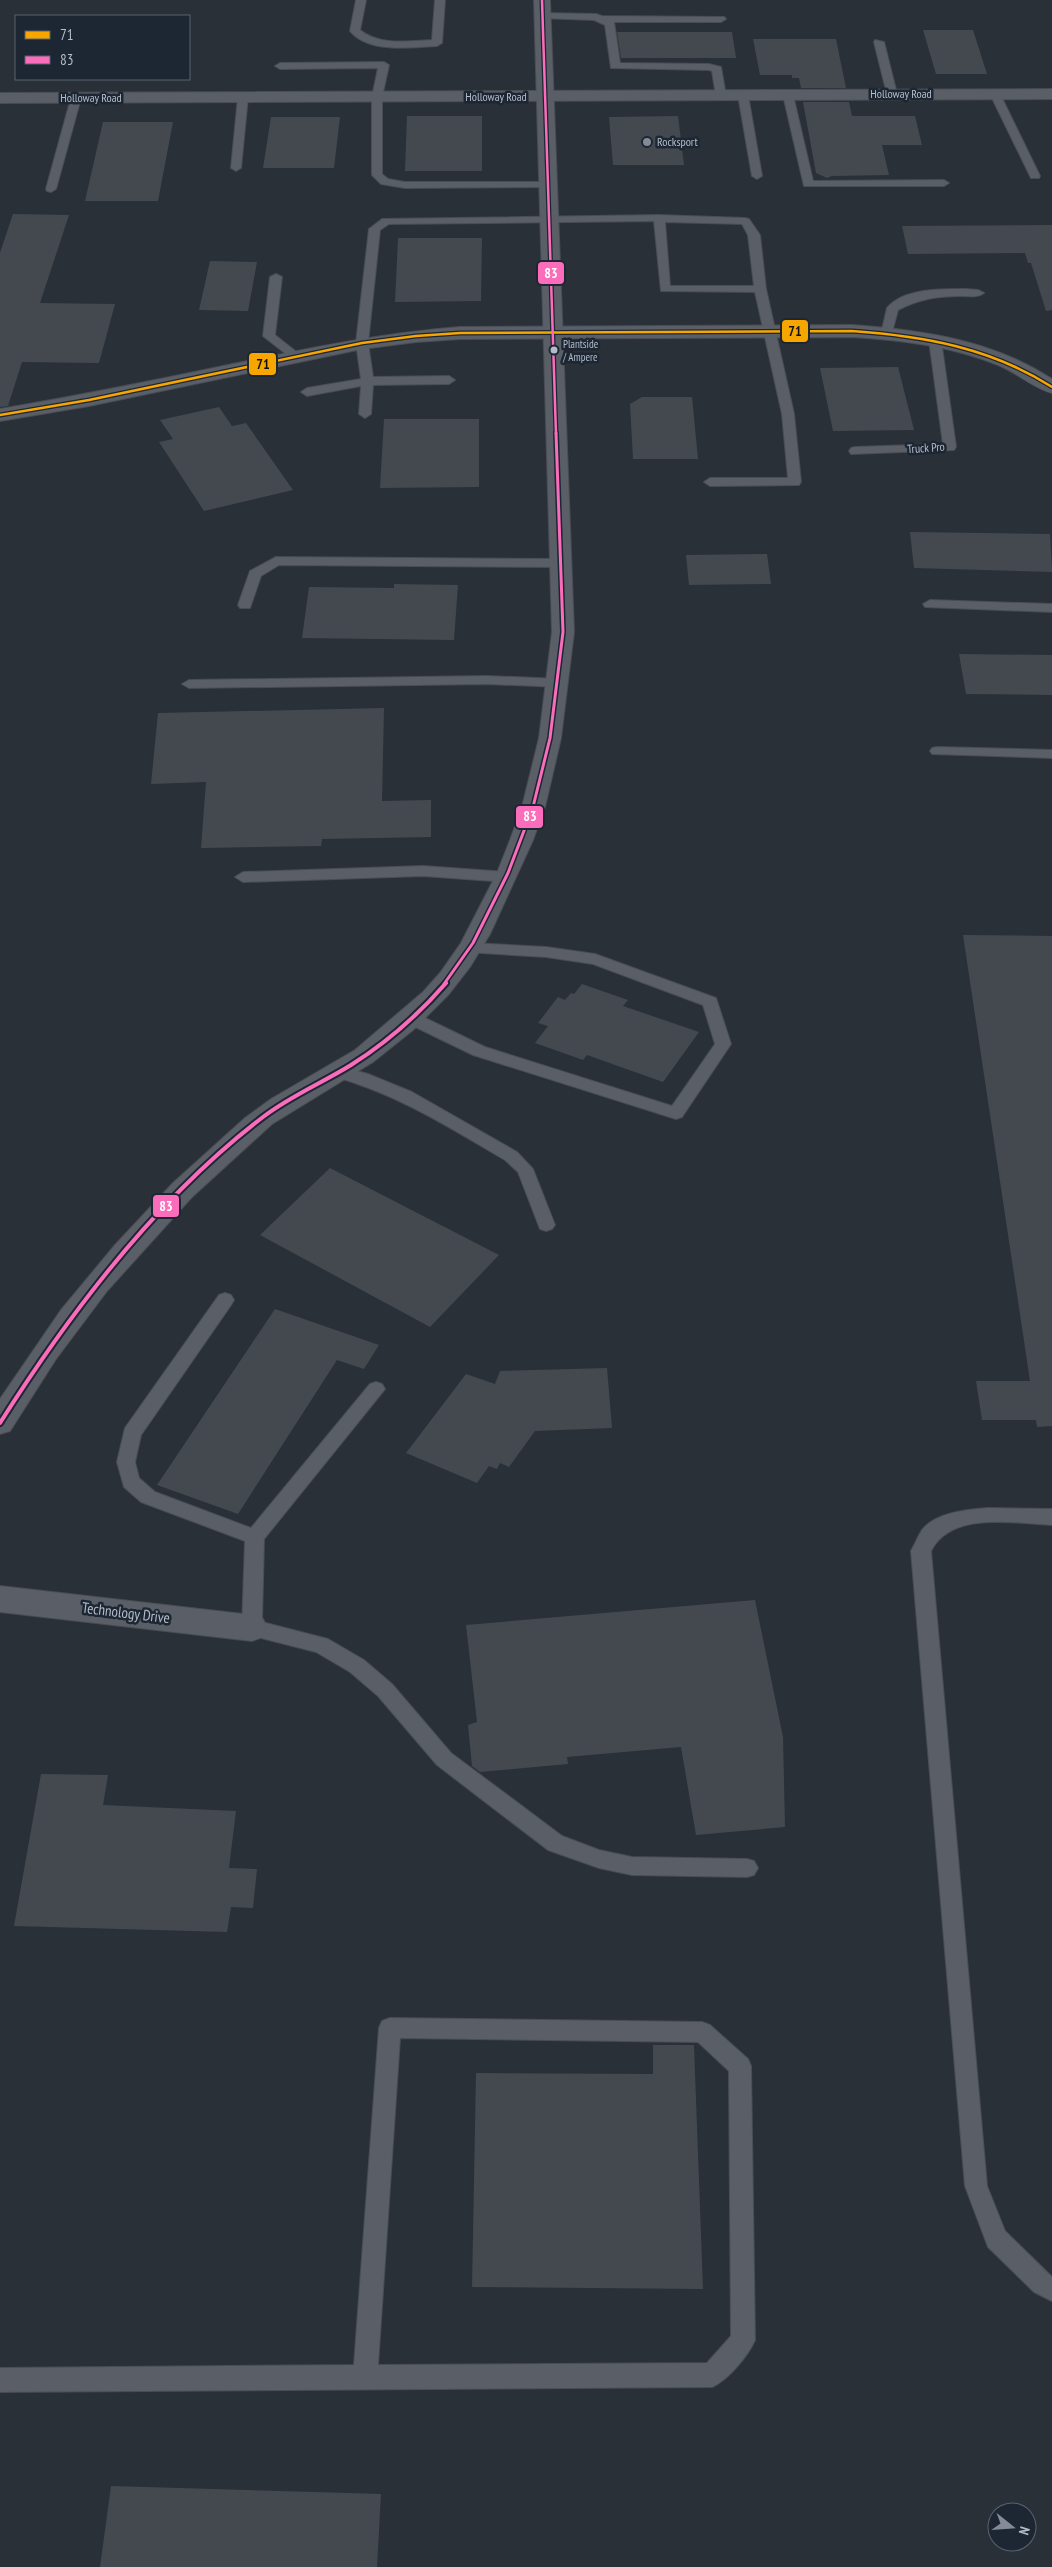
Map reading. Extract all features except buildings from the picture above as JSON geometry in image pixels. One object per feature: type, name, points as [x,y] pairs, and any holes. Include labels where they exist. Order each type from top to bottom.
[{"type":"street","points":[[0,1423],[30,1373],[93,1287],[151,1222],[213,1161],[278,1106],[339,1072],[372,1050],[411,1018],[448,980],[471,948],[507,877],[528,825],[540,786],[554,723],[560,683],[563,632],[542,8]]},
{"type":"street","name":"Holloway Road","points":[[0,98],[1052,94]]},
{"type":"street","points":[[0,415],[89,400],[362,343],[460,333],[771,331],[887,334],[935,340],[996,358],[1018,367],[1052,387]]},
{"type":"street","name":"Technology Drive","points":[[0,1599],[252,1628]]},
{"type":"lane","points":[[361,0],[355,31],[361,38],[378,43],[437,43],[440,0]]},
{"type":"lane","points":[[542,8],[596,17],[610,24],[615,66],[709,67],[717,69],[722,96]]},
{"type":"lane","points":[[604,20],[721,19]]},
{"type":"lane","points":[[879,42],[892,94]]},
{"type":"lane","points":[[280,66],[384,65],[377,97],[377,175],[385,182],[405,185],[549,185]]},
{"type":"lane","points":[[995,94],[1035,176]]},
{"type":"lane","points":[[743,95],[758,176]]},
{"type":"lane","points":[[788,95],[808,184],[944,183]]},
{"type":"lane","points":[[236,168],[243,97]]},
{"type":"lane","points":[[52,188],[76,98]]},
{"type":"lane","points":[[659,218],[665,289],[760,289]]},
{"type":"lane","points":[[365,414],[367,381],[362,343],[375,229],[386,221],[659,218],[745,221],[754,235],[760,289],[771,331],[788,414],[795,482],[710,482]]},
{"type":"lane","points":[[276,277],[269,336],[295,357]]},
{"type":"lane","points":[[887,334],[893,308],[911,297],[931,292],[978,292]]},
{"type":"lane","name":"Truck Pro","points":[[855,451],[950,447],[935,340]]},
{"type":"lane","points":[[307,392],[367,381],[449,380]]},
{"type":"lane","points":[[245,605],[255,574],[276,561],[560,563]]},
{"type":"lane","points":[[930,604],[1052,608]]},
{"type":"lane","points":[[189,684],[487,680],[560,683]]},
{"type":"lane","points":[[937,751],[1052,754]]},
{"type":"lane","points":[[243,878],[423,871],[507,877]]},
{"type":"lane","points":[[411,1018],[479,1051],[676,1113],[723,1044],[710,1002],[595,959],[546,952],[471,948]]},
{"type":"lane","points":[[339,1072],[390,1089],[511,1156],[525,1169],[546,1226]]},
{"type":"lane","points":[[225,1300],[132,1434],[126,1462],[131,1482],[148,1496],[255,1537]]},
{"type":"lane","points":[[376,1389],[255,1537],[252,1628],[321,1645],[357,1666],[385,1690],[444,1759],[555,1843],[599,1859],[632,1866],[748,1868]]},
{"type":"lane","points":[[1052,1517],[980,1516],[949,1522],[930,1534],[921,1551],[976,2186],[996,2239],[1042,2284],[1052,2289]]},
{"type":"lane","points":[[0,2380],[365,2378],[712,2375],[743,2340],[740,2066],[702,2032],[390,2028],[365,2378]]},
{"type":"transit line","name":"83","points":[[0,1423],[46,1352],[97,1284],[182,1190],[262,1117],[364,1056],[404,1024],[441,989],[462,961],[478,934],[522,840],[543,773],[550,738],[556,703],[563,632],[542,0]]},
{"type":"transit line","name":"71","points":[[0,415],[89,400],[362,343],[460,333],[852,331],[878,333],[930,340],[982,352],[1030,373],[1052,387]]},
{"type":"place","name":"Rocksport","points":[[647,142]]},
{"type":"place","name":"Plantside / Ampere","points":[[554,350]]}]
